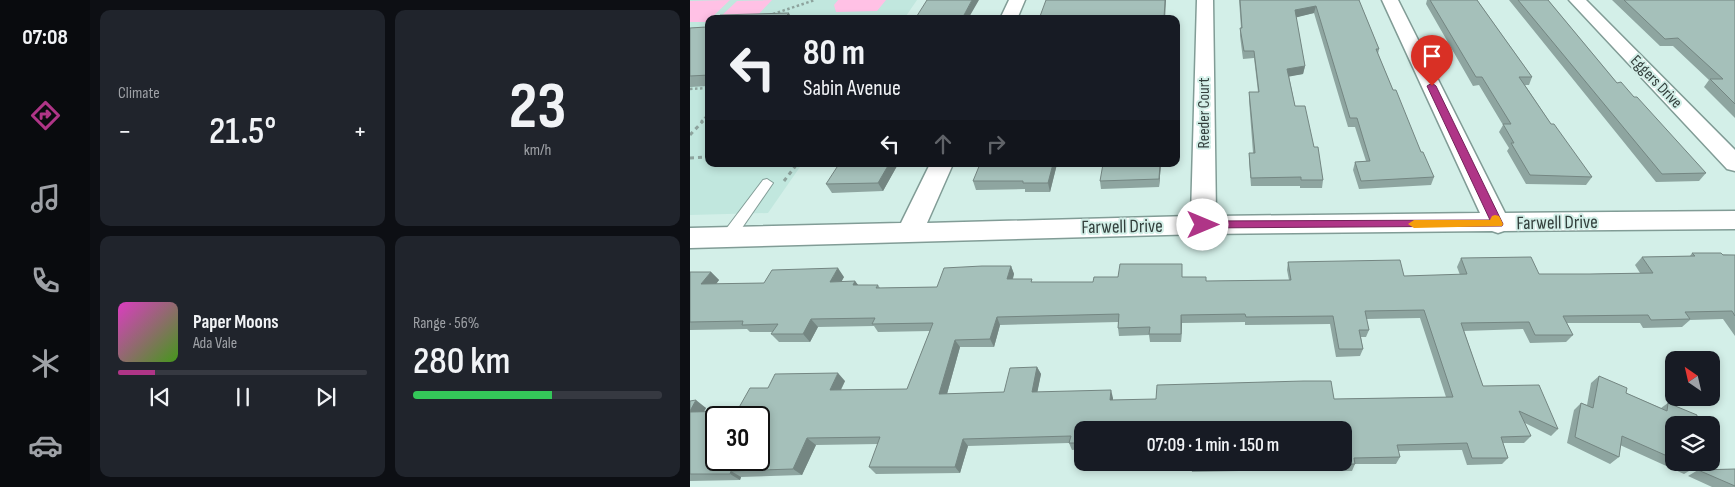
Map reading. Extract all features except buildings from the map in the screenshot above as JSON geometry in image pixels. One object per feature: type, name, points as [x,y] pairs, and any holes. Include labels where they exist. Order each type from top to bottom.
[{"type":"street","points":[[1010,15],[1017,0]]},
{"type":"street","name":"Reeder Court","points":[[1203,225],[1205,0]]},
{"type":"street","points":[[1390,0],[1498,224]]},
{"type":"street","name":"Eggers Drive","points":[[1577,0],[1735,164]]},
{"type":"street","points":[[910,232],[940,167]]},
{"type":"street","name":"Farwell Drive","points":[[690,238],[1203,225],[1498,224],[1735,220]]},
{"type":"lane","points":[[728,236],[767,183]]},
{"type":"path","points":[[769,15],[815,0]]},
{"type":"path","points":[[690,89],[705,88]]},
{"type":"path","points":[[690,135],[705,118]]},
{"type":"path","points":[[690,158],[705,157]]},
{"type":"shaded area","points":[[690,0],[917,0],[907,15],[705,15],[705,167],[800,167],[768,213],[690,215]]},
{"type":"shaded area","points":[[730,0],[714,15],[705,15],[705,22],[690,22],[690,1]]},
{"type":"shaded area","points":[[772,0],[758,15],[722,15],[737,1]]},
{"type":"shaded area","points":[[838,0],[886,0],[877,11],[836,12],[834,5]]},
{"type":"slow traffic","points":[[1414,224],[1498,224],[1495,219]]},
{"type":"route","points":[[1203,225],[1498,224],[1432,86]]}]
